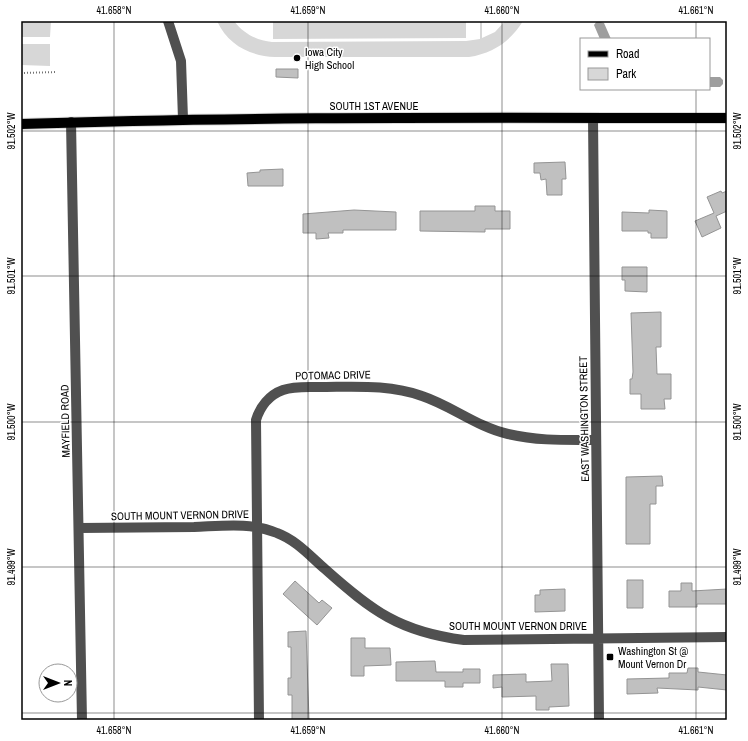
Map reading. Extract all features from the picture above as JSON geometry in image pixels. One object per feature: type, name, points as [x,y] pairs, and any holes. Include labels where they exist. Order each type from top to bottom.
[{"type":"main road","name":"SOUTH 1ST AVENUE","points":[[21,124],[183,119],[501,117],[727,118]]},
{"type":"street","points":[[168,21],[181,61],[183,119]]},
{"type":"street","name":"EAST WASHINGTON STREET","points":[[593,118],[599,720]]},
{"type":"street","name":"MAYFIELD ROAD","points":[[71,122],[82,720]]},
{"type":"street","name":"POTOMAC DRIVE","points":[[259,720],[256,420],[264,403],[273,395],[283,390],[292,388],[368,386],[398,389],[421,395],[443,404],[482,425],[507,434],[546,440],[596,440]]},
{"type":"street","name":"SOUTH MOUNT VERNON DRIVE","points":[[79,528],[257,526],[279,533],[294,542],[372,609],[416,631],[440,637],[464,640],[727,637]]},
{"type":"path","points":[[21,73],[57,72]]},
{"type":"green space","points":[[21,21],[51,21],[50,37],[21,37]]},
{"type":"green space","points":[[217,21],[234,21],[251,36],[272,42],[466,41],[480,39],[480,21],[482,21],[482,38],[495,32],[505,21],[523,21],[507,41],[486,53],[469,57],[275,57],[257,54],[241,48],[227,37]]},
{"type":"green space","points":[[273,21],[466,21],[466,38],[273,39]]},
{"type":"green space","points":[[21,44],[50,44],[50,66],[21,65]]},
{"type":"shaded area","points":[[597,21],[604,23],[611,38],[600,38],[594,25]]},
{"type":"shaded area","points":[[710,77],[720,77],[723,80],[723,84],[720,87],[710,87]]},
{"type":"building","points":[[276,69],[298,69],[298,78],[276,77]]},
{"type":"building","points":[[565,162],[566,179],[562,179],[562,195],[547,195],[546,179],[541,180],[540,173],[534,173],[534,163]]},
{"type":"building","points":[[283,169],[283,186],[248,186],[247,173],[260,172],[260,170]]},
{"type":"building","points":[[721,191],[722,193],[727,191],[727,211],[716,216],[721,228],[702,237],[695,221],[714,213],[707,197]]},
{"type":"building","points":[[475,206],[495,206],[495,211],[510,211],[510,229],[485,229],[485,232],[420,231],[420,211],[475,211]]},
{"type":"building","points":[[354,210],[396,212],[396,230],[343,230],[343,233],[328,233],[329,238],[316,239],[316,233],[303,233],[303,214]]},
{"type":"building","points":[[649,210],[667,211],[667,238],[651,238],[651,233],[648,233],[648,231],[622,231],[622,212],[649,213]]},
{"type":"building","points":[[622,267],[647,267],[647,292],[625,291],[625,280],[622,280]]},
{"type":"building","points":[[661,312],[661,347],[656,347],[657,374],[671,374],[671,399],[664,399],[665,409],[641,409],[641,394],[630,394],[630,379],[632,379],[633,372],[631,313]]},
{"type":"building","points":[[662,476],[663,486],[656,486],[656,504],[650,504],[650,544],[626,544],[626,477]]},
{"type":"building","points":[[627,580],[643,580],[643,608],[627,608]]},
{"type":"building","points":[[295,581],[319,603],[322,600],[332,608],[317,625],[283,594]]},
{"type":"building","points":[[681,583],[692,583],[692,591],[727,589],[727,604],[697,604],[697,607],[669,607],[669,591],[681,591]]},
{"type":"building","points":[[565,589],[565,611],[535,612],[535,595],[540,595],[540,590]]},
{"type":"building","points":[[306,631],[309,720],[292,720],[292,695],[288,695],[288,678],[291,678],[291,647],[288,647],[288,632]]},
{"type":"building","points":[[351,638],[365,638],[365,648],[390,648],[391,665],[364,666],[364,676],[351,676]]},
{"type":"building","points":[[435,661],[436,672],[463,672],[463,669],[480,669],[480,683],[463,683],[463,687],[445,687],[445,681],[396,681],[396,662]]},
{"type":"building","points":[[551,664],[568,664],[569,706],[549,707],[549,710],[536,710],[536,696],[502,697],[502,687],[493,688],[493,675],[526,674],[526,682],[552,681]]},
{"type":"building","points":[[688,668],[698,668],[698,672],[727,675],[727,690],[698,687],[698,690],[657,688],[658,693],[627,694],[627,679],[669,678],[669,673],[687,673]]},
{"type":"place","name":"Iowa City High School","points":[[297,58]]},
{"type":"place","name":"Washington St @ Mount Vernon Dr","points":[[610,657]]}]
